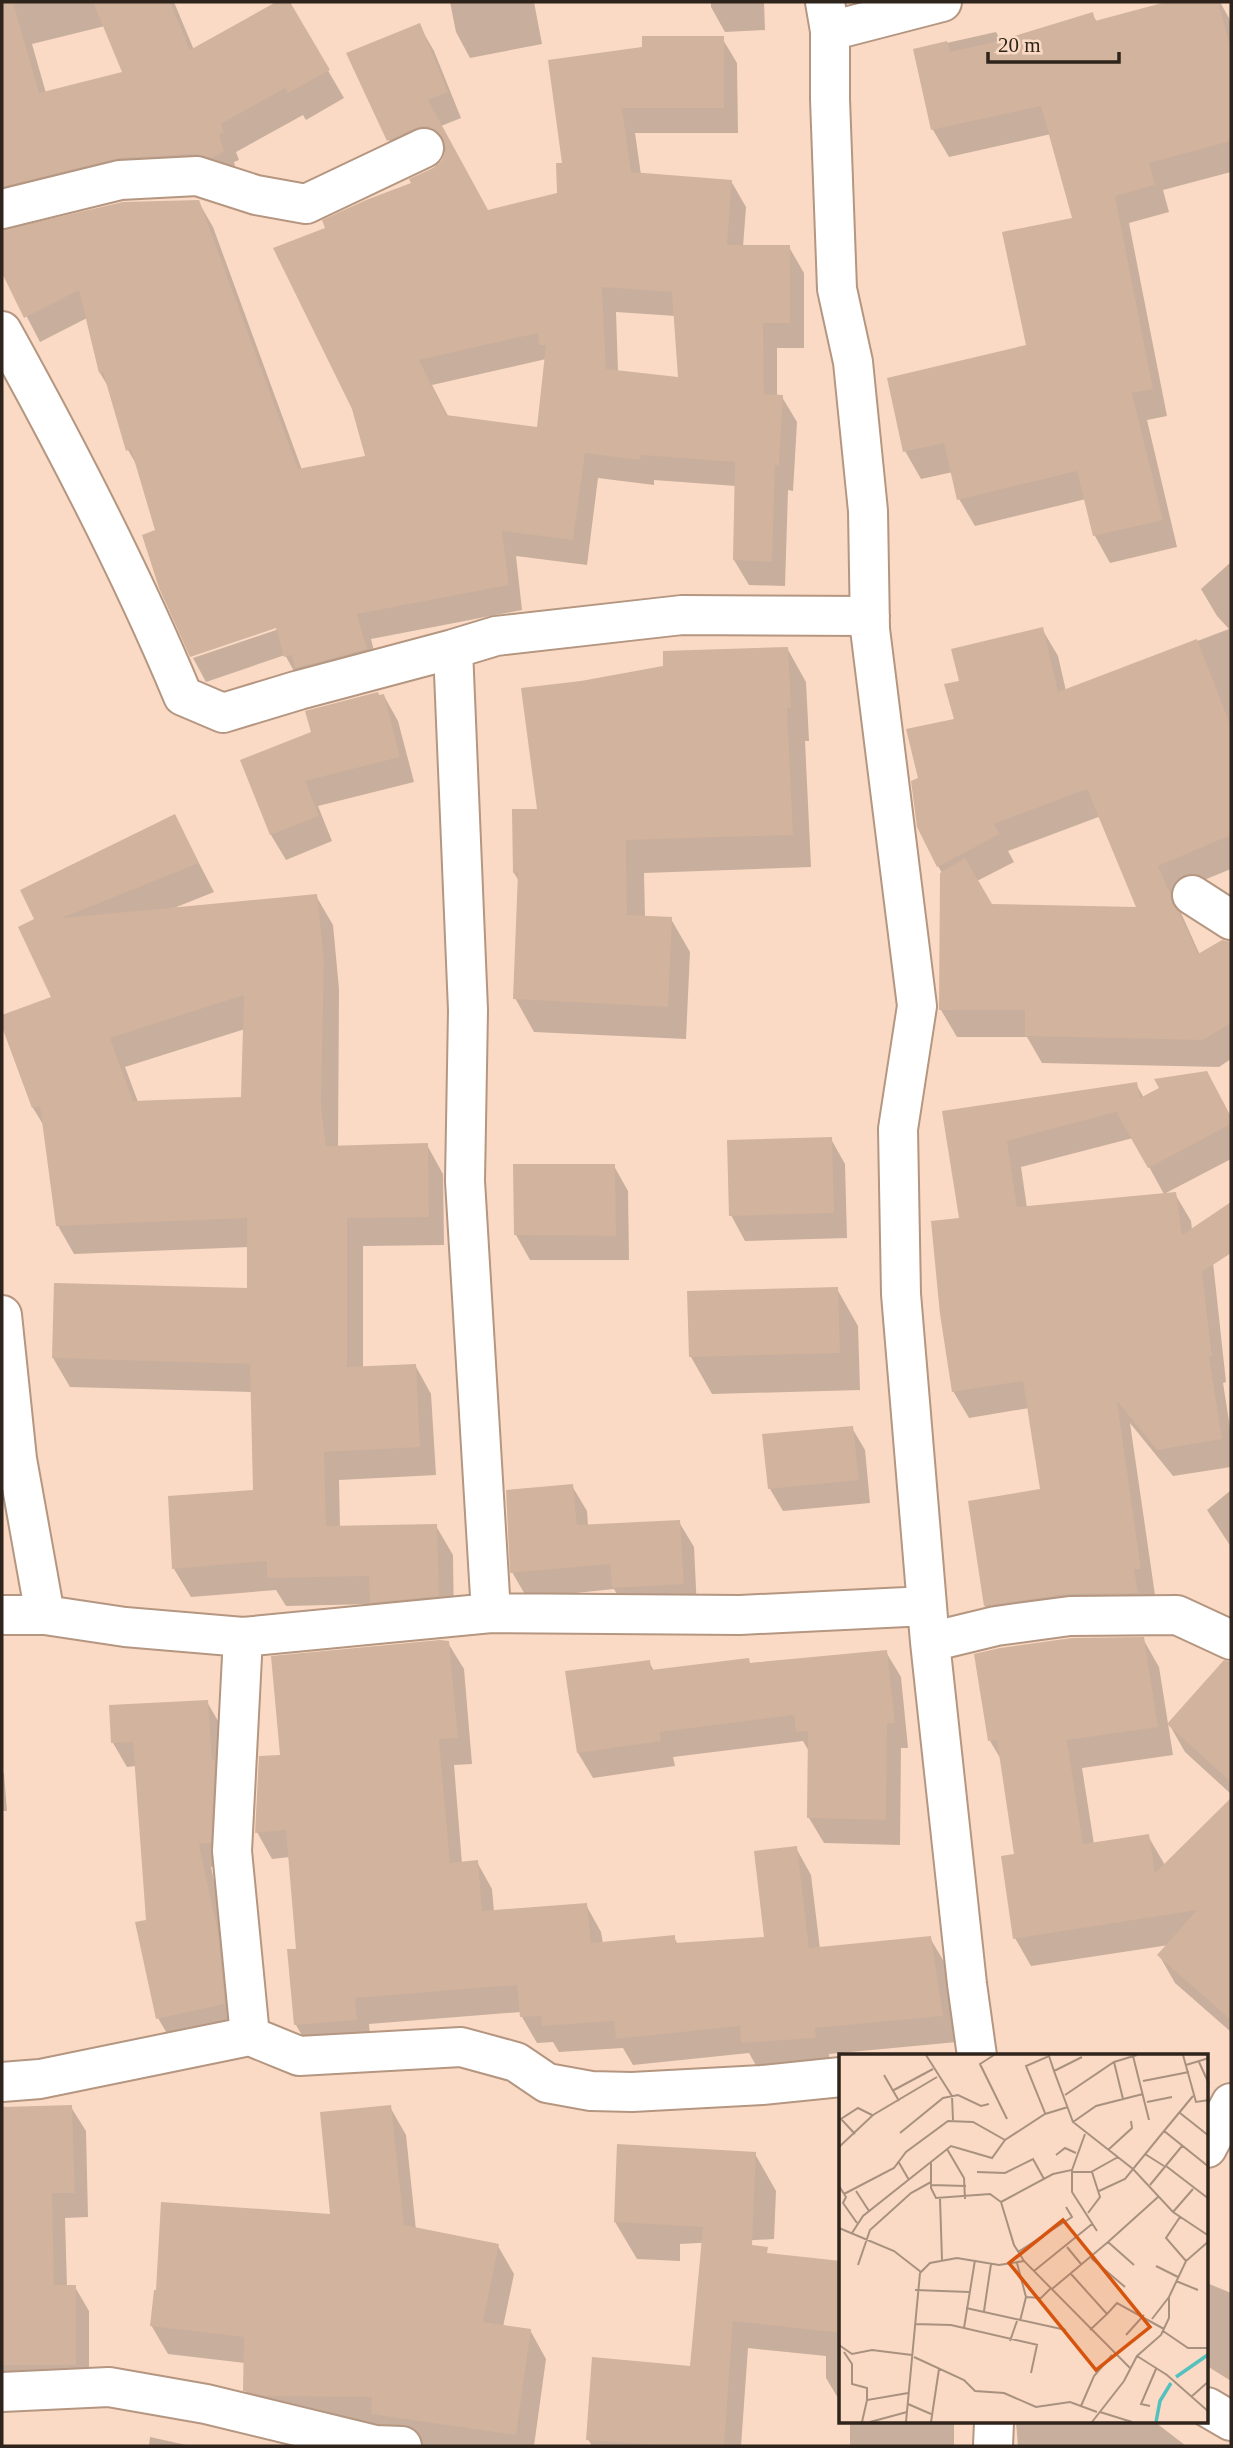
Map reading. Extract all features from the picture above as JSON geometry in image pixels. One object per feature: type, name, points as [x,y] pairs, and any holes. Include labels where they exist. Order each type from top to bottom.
[{"type":"street","points":[[942,2],[828,16],[837,289],[853,362],[868,511],[870,616],[917,1006],[898,1129],[901,1294],[929,1624],[977,2054]]},
{"type":"street","points":[[2,209],[120,180],[197,176],[256,195],[306,204],[424,148]]},
{"type":"street","points":[[2,331],[62,439],[158,637],[183,696],[223,713],[496,636],[682,615],[870,616]]},
{"type":"street","points":[[453,649],[468,1010],[465,1181],[491,1613]]},
{"type":"street","points":[[1192,895],[1231,920]]},
{"type":"street","points":[[2,1315],[17,1459],[46,1615]]},
{"type":"street","points":[[2,1615],[46,1615],[125,1628],[243,1637],[491,1613],[740,1615],[996,1626],[1070,1616],[1177,1615],[1231,1640]]},
{"type":"street","points":[[243,1637],[232,1851],[250,2036]]},
{"type":"street","points":[[2,2082],[40,2080],[250,2036],[299,2056],[461,2047],[516,2062],[547,2082],[591,2091],[632,2092],[762,2085],[839,2077]]},
{"type":"street","points":[[1208,2146],[1231,2103]]},
{"type":"street","points":[[2,2392],[109,2387],[206,2404],[375,2445],[402,2446]]},
{"type":"street","points":[[1208,2407],[1231,2421]]},
{"type":"street","points":[[993,2446],[994,2424]]},
{"type":"building","points":[[2,2],[13,2],[39,93],[122,72],[93,2],[170,2],[190,50],[276,2],[290,2],[330,70],[288,93],[285,88],[221,124],[224,132],[219,134],[224,152],[211,158],[196,154],[119,158],[2,187]]},
{"type":"building","points":[[1166,2],[1218,2],[1231,50],[1231,141],[1149,163],[1155,185],[1115,196],[1153,389],[1132,393],[1163,520],[1093,536],[1077,471],[957,500],[944,443],[903,452],[887,378],[1026,345],[1002,232],[1072,218],[1041,106],[931,130],[913,49],[947,41],[950,52],[998,41],[1093,12],[1095,21]]},
{"type":"building","points":[[420,23],[448,92],[428,100],[488,210],[557,193],[556,163],[562,163],[548,60],[642,47],[642,36],[724,36],[724,108],[622,108],[631,172],[732,180],[727,245],[790,245],[790,323],[763,323],[764,394],[783,395],[779,466],[775,465],[772,562],[733,560],[735,462],[641,455],[640,460],[585,453],[573,540],[502,531],[509,585],[357,614],[367,649],[295,668],[292,655],[284,657],[276,628],[190,657],[159,588],[142,535],[155,530],[131,449],[126,451],[103,372],[99,373],[79,290],[24,318],[2,273],[2,230],[123,202],[199,200],[298,469],[365,456],[352,409],[273,248],[325,228],[322,220],[411,183],[409,179],[433,168],[442,160],[446,149],[437,130],[426,126],[387,141],[346,53]],"holes":[[[602,287],[672,292],[678,377],[606,369]],[[538,333],[539,345],[546,345],[537,427],[446,415],[419,360]]]},
{"type":"building","points":[[1043,627],[1058,692],[1197,639],[1231,727],[1231,835],[1158,866],[1172,904],[1179,912],[1198,954],[1222,940],[1231,942],[1231,1023],[1203,1040],[1025,1036],[1025,1010],[939,1010],[940,873],[965,858],[992,904],[1136,907],[1087,789],[994,824],[1000,834],[937,867],[917,827],[911,781],[918,778],[906,729],[954,719],[944,684],[959,681],[951,649]]},
{"type":"building","points":[[788,647],[791,708],[787,708],[793,835],[626,840],[627,915],[672,917],[668,1007],[513,999],[518,873],[513,873],[512,809],[537,809],[521,688],[581,681],[663,666],[663,651]]},
{"type":"building","points":[[378,692],[379,695],[384,694],[400,757],[305,781],[319,816],[270,835],[240,760],[311,732],[305,711]]},
{"type":"building","points":[[175,814],[199,863],[62,918],[317,894],[324,959],[321,1105],[326,1146],[428,1143],[429,1217],[347,1218],[347,1367],[416,1364],[420,1447],[324,1452],[326,1526],[437,1524],[439,1596],[370,1603],[369,1576],[267,1578],[267,1561],[172,1569],[168,1496],[253,1490],[250,1364],[52,1358],[54,1283],[247,1288],[247,1218],[56,1226],[40,1106],[32,1108],[2,1027],[2,1015],[51,997],[18,927],[34,919],[20,890]],"holes":[[[244,995],[241,1097],[133,1101],[110,1038]]]},
{"type":"building","points":[[1207,1071],[1231,1117],[1231,1124],[1148,1168],[1116,1112],[1007,1141],[1017,1207],[1176,1192],[1182,1235],[1231,1202],[1231,1253],[1202,1272],[1212,1356],[1209,1356],[1222,1439],[1157,1450],[1117,1401],[1141,1569],[1134,1569],[1138,1593],[1067,1594],[984,1606],[968,1501],[1040,1489],[1023,1381],[952,1392],[940,1314],[931,1221],[959,1218],[942,1111],[1137,1082],[1140,1098],[1159,1088],[1154,1079]]},
{"type":"building","points":[[832,1137],[834,1213],[729,1216],[727,1140]]},
{"type":"building","points":[[513,1164],[615,1164],[616,1236],[514,1235]]},
{"type":"building","points":[[838,1287],[840,1353],[689,1357],[687,1291]]},
{"type":"building","points":[[853,1426],[859,1480],[768,1489],[762,1434]]},
{"type":"building","points":[[573,1484],[577,1525],[680,1520],[684,1584],[612,1588],[610,1564],[510,1573],[506,1490]]},
{"type":"building","points":[[1144,1637],[1158,1727],[1067,1740],[1083,1844],[1149,1834],[1155,1873],[1231,1798],[1231,2020],[1157,1955],[1197,1910],[1013,1939],[1001,1856],[1014,1854],[997,1740],[988,1741],[974,1654],[1072,1638]]},
{"type":"building","points":[[449,1641],[458,1738],[439,1739],[450,1863],[478,1860],[482,1911],[587,1903],[591,1943],[675,1935],[675,1943],[764,1937],[754,1851],[797,1846],[809,1948],[931,1936],[943,2016],[815,2028],[816,2038],[741,2043],[740,2026],[616,2039],[614,2021],[542,2026],[541,2016],[520,2017],[517,1985],[355,1998],[357,2020],[294,2025],[287,1949],[296,1949],[286,1830],[255,1833],[259,1756],[280,1755],[271,1656]]},
{"type":"building","points":[[887,1650],[895,1723],[887,1723],[886,1820],[807,1818],[808,1731],[796,1732],[794,1715],[660,1732],[661,1741],[577,1753],[565,1671],[650,1660],[651,1670],[749,1658],[750,1663]]},
{"type":"building","points":[[1224,1660],[1231,1662],[1231,1782],[1167,1724]]},
{"type":"building","points":[[208,1700],[212,1760],[215,1760],[211,1843],[199,1844],[218,1932],[225,2004],[156,2019],[135,1922],[146,1920],[133,1742],[111,1743],[109,1705]]},
{"type":"building","points":[[72,2105],[75,2193],[52,2193],[54,2285],[76,2285],[76,2365],[2,2365],[2,2107]]},
{"type":"building","points":[[391,2105],[404,2225],[499,2244],[483,2322],[531,2329],[516,2435],[371,2414],[372,2397],[267,2396],[243,2391],[244,2337],[150,2326],[156,2290],[161,2202],[330,2214],[320,2112]]},
{"type":"building","points":[[617,2144],[756,2152],[752,2245],[768,2247],[767,2253],[839,2261],[839,2333],[733,2321],[724,2446],[674,2446],[586,2440],[592,2357],[690,2366],[703,2227],[614,2222]]}]
